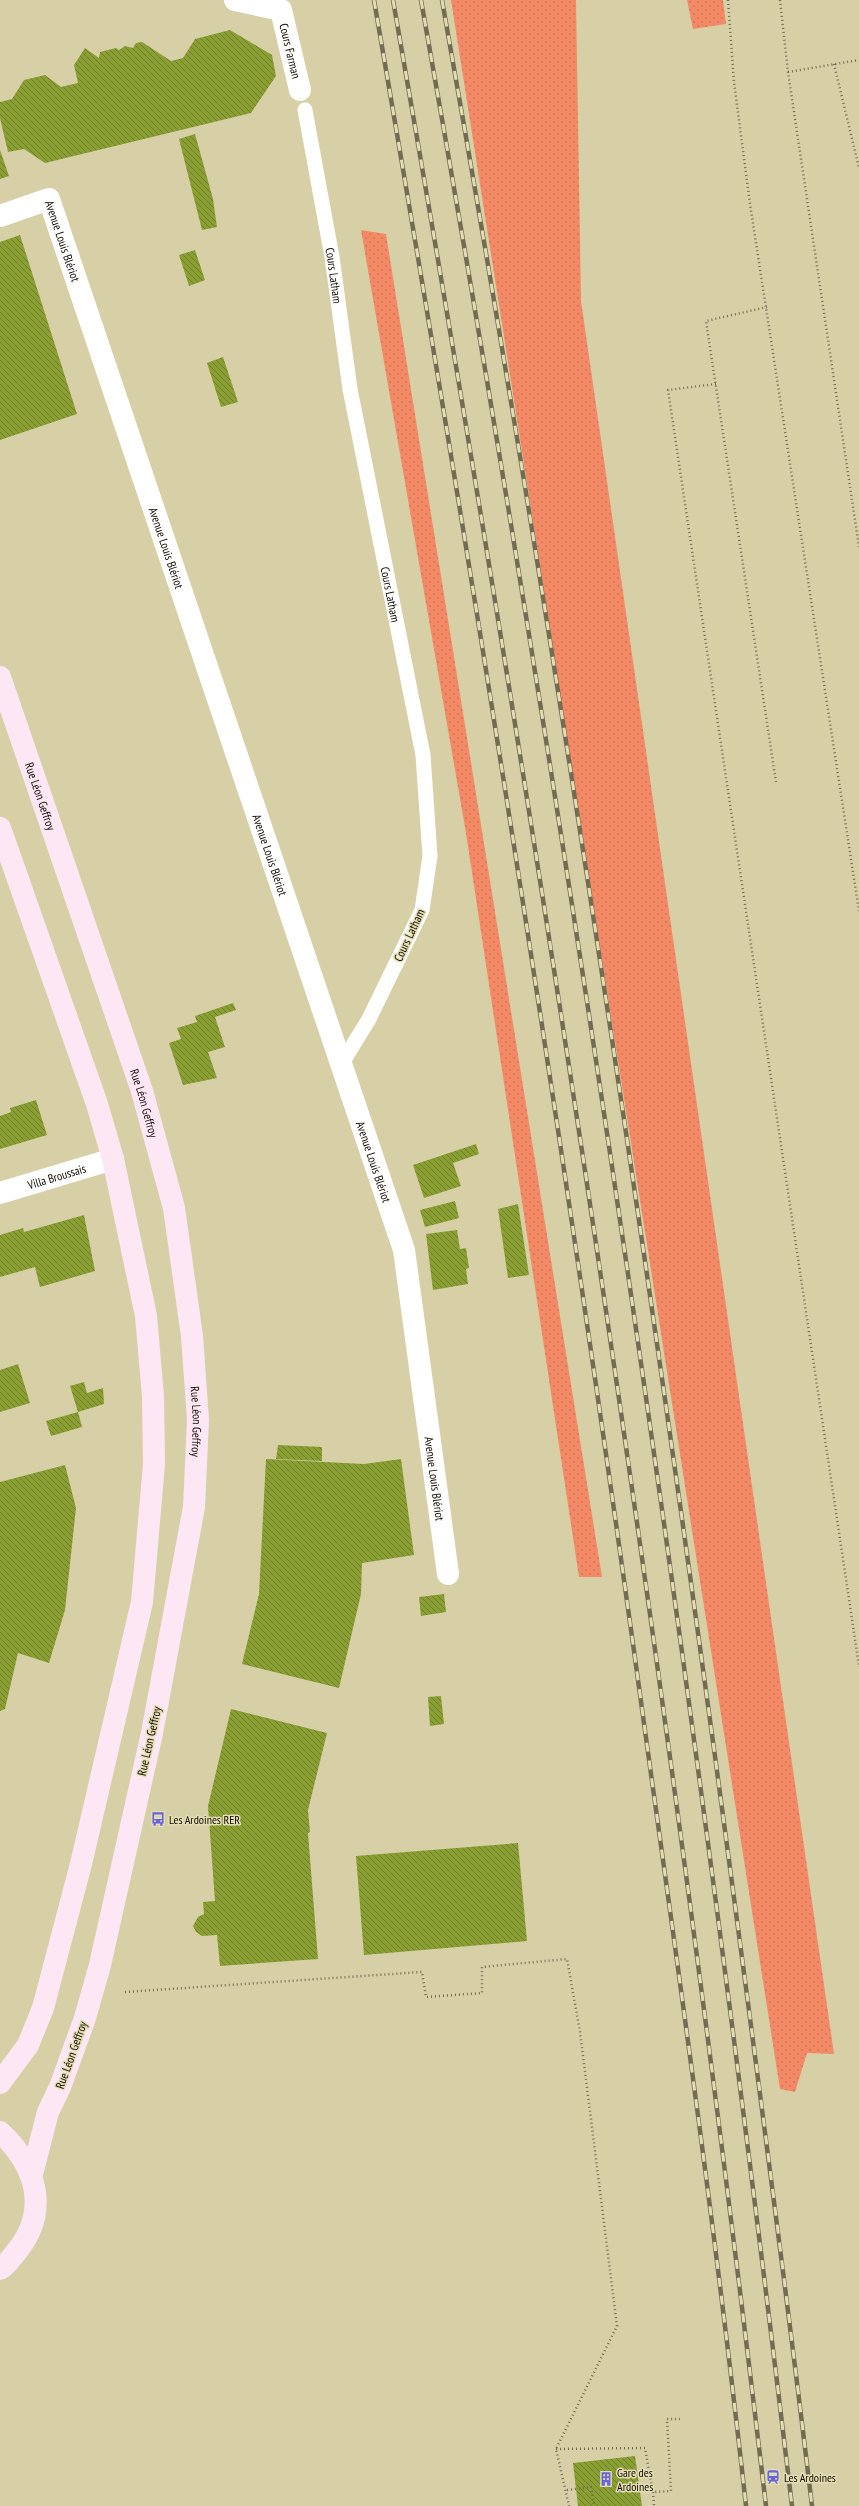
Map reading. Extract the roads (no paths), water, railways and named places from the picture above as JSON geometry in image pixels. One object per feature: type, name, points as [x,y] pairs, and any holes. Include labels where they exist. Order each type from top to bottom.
[{"type":"street","name":"Cours Farman","points":[[235,0],[281,10],[303,100]]},
{"type":"street","name":"Avenue Louis Blériot","points":[[0,216],[49,199],[404,1250],[448,1574]]},
{"type":"street","name":"Rue Léon Geffroy","points":[[0,676],[142,1091],[174,1208],[192,1336],[197,1413],[194,1507],[171,1638],[152,1733],[92,1994],[60,2087],[48,2112],[32,2174]]},
{"type":"street","points":[[0,828],[97,1104],[113,1159],[146,1316],[153,1396],[154,1464],[142,1602],[81,1864],[44,2008],[28,2045],[0,2083]]},
{"type":"street","name":"Villa Broussais","points":[[0,1193],[113,1159]]},
{"type":"street","points":[[0,2132],[17,2148],[32,2174],[36,2201],[27,2238],[0,2269]]},
{"type":"lane","name":"Cours Latham","points":[[303,100],[332,258],[350,388],[423,755],[430,856],[422,910],[369,1019],[342,1063]]},
{"type":"railway","points":[[374,0],[485,664],[555,1108],[588,1330],[689,2048],[725,2322],[746,2506]]},
{"type":"railway","points":[[393,0],[499,625],[597,1250],[643,1564],[686,1877],[728,2192],[766,2506]]},
{"type":"railway","points":[[421,0],[527,624],[577,937],[624,1250],[670,1564],[713,1878],[792,2506]]},
{"type":"railway","points":[[442,0],[517,436],[587,873],[620,1092],[684,1530],[714,1749],[777,2222],[812,2506]]},
{"type":"place","name":"Les Ardoines RER","points":[[158,1819]]},
{"type":"place","name":"Les Ardoines","points":[[773,2477]]},
{"type":"place","name":"Gare des Ardoines","points":[[606,2479]]}]
